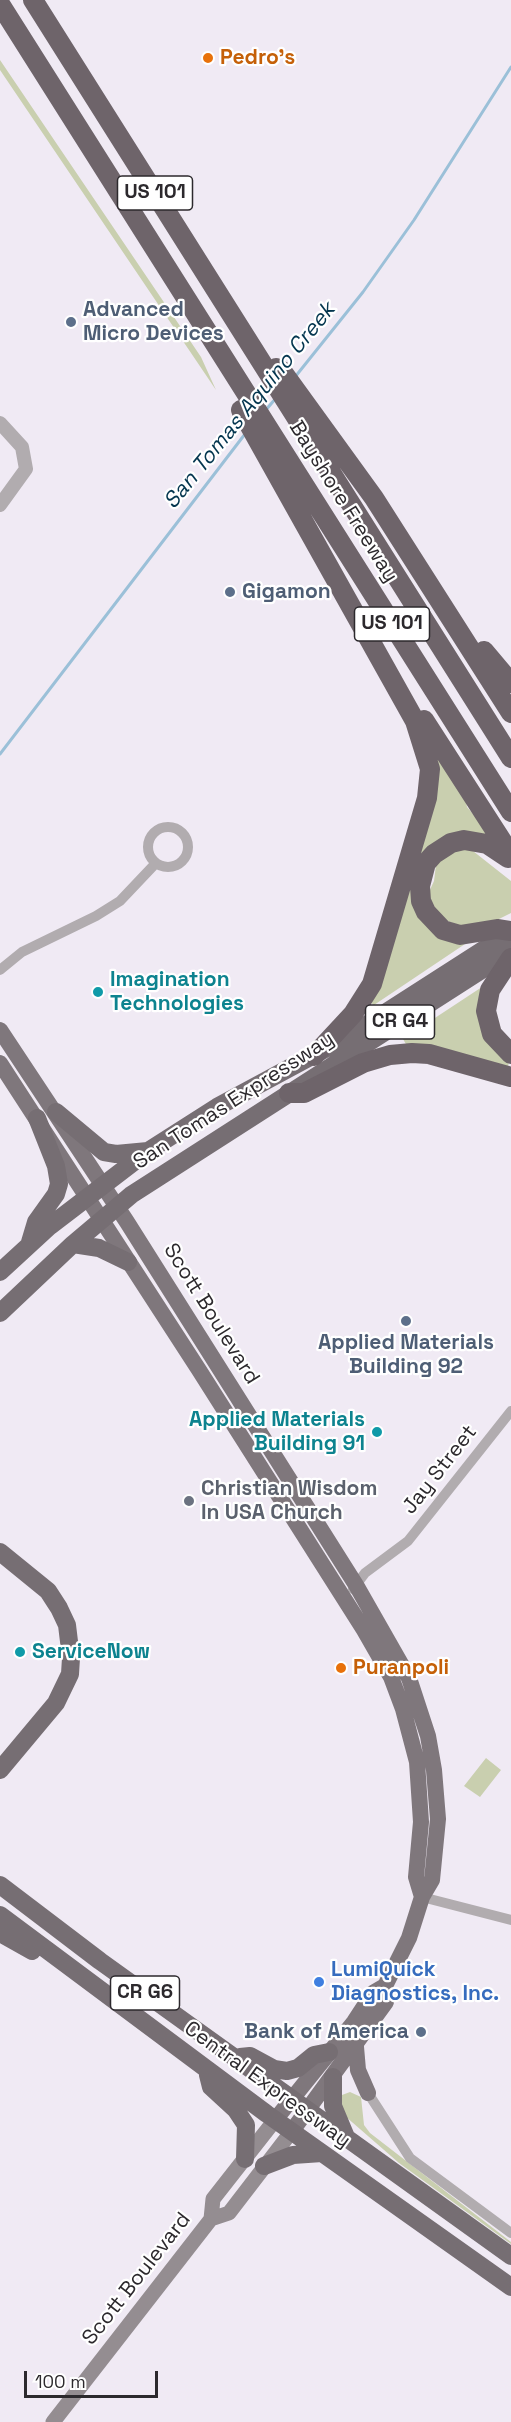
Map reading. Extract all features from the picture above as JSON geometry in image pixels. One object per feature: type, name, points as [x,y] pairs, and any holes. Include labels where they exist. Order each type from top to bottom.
[{"type":"highway","name":"Bayshore Freeway","points":[[35,2],[258,357],[301,410],[511,758]]},
{"type":"highway","name":"Bayshore Freeway","points":[[2,8],[198,318],[267,440],[511,812]]},
{"type":"highway","points":[[301,410],[390,515],[479,645],[511,682]]},
{"type":"highway","points":[[267,440],[357,617],[422,737],[430,770],[428,798],[372,984],[352,1014],[314,1056]]},
{"type":"highway","points":[[374,498],[511,713]]},
{"type":"highway","points":[[357,617],[511,855]]},
{"type":"highway","points":[[511,861],[487,844],[464,840],[451,843],[434,854],[426,863],[420,886],[426,912],[443,930],[460,935],[497,928],[511,931]]},
{"type":"highway","name":"San Tomas Expressway","points":[[0,1272],[29,1244],[148,1151],[217,1107],[314,1056],[511,931]]},
{"type":"highway","name":"San Tomas Expressway","points":[[0,1313],[73,1244],[117,1206],[156,1177],[511,951]]},
{"type":"highway","points":[[511,958],[490,990],[486,1011],[492,1034],[511,1054]]},
{"type":"highway","points":[[289,1093],[304,1093],[363,1063],[395,1054],[429,1054],[511,1077]]},
{"type":"highway","points":[[56,1112],[104,1152],[116,1154],[148,1151]]},
{"type":"highway","points":[[29,1244],[36,1222],[56,1194],[59,1184],[56,1167],[37,1118]]},
{"type":"highway","points":[[73,1244],[99,1248],[128,1262]]},
{"type":"highway","points":[[0,1552],[48,1591],[67,1625],[71,1658],[70,1674],[56,1703],[0,1770]]},
{"type":"highway","name":"Central Expressway","points":[[0,1885],[511,2256]]},
{"type":"highway","name":"Central Expressway","points":[[0,1916],[275,2120],[511,2287]]},
{"type":"highway","points":[[0,1933],[29,1951],[45,1950]]},
{"type":"highway","points":[[234,2057],[250,2056],[274,2069],[287,2071],[297,2068],[314,2055],[328,2052]]},
{"type":"highway","points":[[207,2070],[212,2087],[243,2117],[246,2125],[245,2158]]},
{"type":"highway","points":[[333,2077],[333,2106],[346,2138]]},
{"type":"highway","points":[[264,2166],[293,2155],[322,2153]]},
{"type":"main road","name":"Scott Boulevard","points":[[0,1030],[103,1184],[356,1585],[409,1678],[428,1736],[434,1770],[438,1819],[432,1881],[422,1897],[407,1944],[386,1986],[386,2002],[356,2047],[228,2213],[211,2219]]},
{"type":"main road","name":"Scott Boulevard","points":[[0,1063],[344,1599],[391,1677],[412,1739],[421,1795],[416,1877],[422,1897]]},
{"type":"main road","name":"Scott Boulevard","points":[[53,2422],[211,2219],[213,2199],[354,2022],[373,1993],[386,1986]]},
{"type":"main road","points":[[356,2047],[358,2070],[368,2093]]},
{"type":"main road","points":[[333,2077],[354,2084],[368,2093]]},
{"type":"street","points":[[0,423],[22,447],[26,469],[0,505]]},
{"type":"street","points":[[0,970],[22,952],[96,916],[120,901],[156,863]]},
{"type":"street","name":"Jay Street","points":[[344,1599],[364,1573],[408,1541],[511,1411]]},
{"type":"street","points":[[422,1897],[511,1920]]},
{"type":"street","points":[[368,2093],[410,2158],[511,2233]]},
{"type":"green space","points":[[0,60],[201,357],[216,390],[0,70]]},
{"type":"green space","points":[[436,748],[465,794],[467,807],[492,836],[416,858]]},
{"type":"green space","points":[[463,849],[473,851],[511,881],[511,913],[497,920],[467,928],[444,920],[431,903],[429,892],[434,881],[436,865],[447,854]]},
{"type":"green space","points":[[413,888],[465,944],[374,1005],[367,1000],[404,889]]},
{"type":"green space","points":[[488,983],[509,1060],[508,1068],[407,1046],[403,1039]]},
{"type":"green space","points":[[486,1758],[501,1770],[480,1797],[464,1786]]},
{"type":"green space","points":[[350,2092],[361,2097],[364,2125],[370,2133],[511,2244],[399,2163],[345,2116],[340,2107],[342,2095]]},
{"type":"waterway","name":"San Tomas Aquino Creek","points":[[295,377],[363,292],[414,220],[511,67]]},
{"type":"waterway","name":"San Tomas Aquino Creek","points":[[265,411],[276,398]]},
{"type":"waterway","name":"San Tomas Aquino Creek","points":[[0,754],[245,434]]},
{"type":"place","name":"Pedro’s","points":[[208,58]]},
{"type":"place","name":"Advanced Micro Devices","points":[[71,322]]},
{"type":"place","name":"Gigamon","points":[[230,592]]},
{"type":"place","name":"Imagination Technologies","points":[[98,992]]},
{"type":"place","name":"Applied Materials Building 92","points":[[406,1321]]},
{"type":"place","name":"Applied Materials Building 91","points":[[377,1432]]},
{"type":"place","name":"Christian Wisdom In USA Church","points":[[189,1501]]},
{"type":"place","name":"ServiceNow","points":[[20,1652]]},
{"type":"place","name":"Puranpoli","points":[[341,1668]]},
{"type":"place","name":"LumiQuick Diagnostics, Inc.","points":[[319,1982]]},
{"type":"place","name":"Bank of America","points":[[421,2032]]}]
